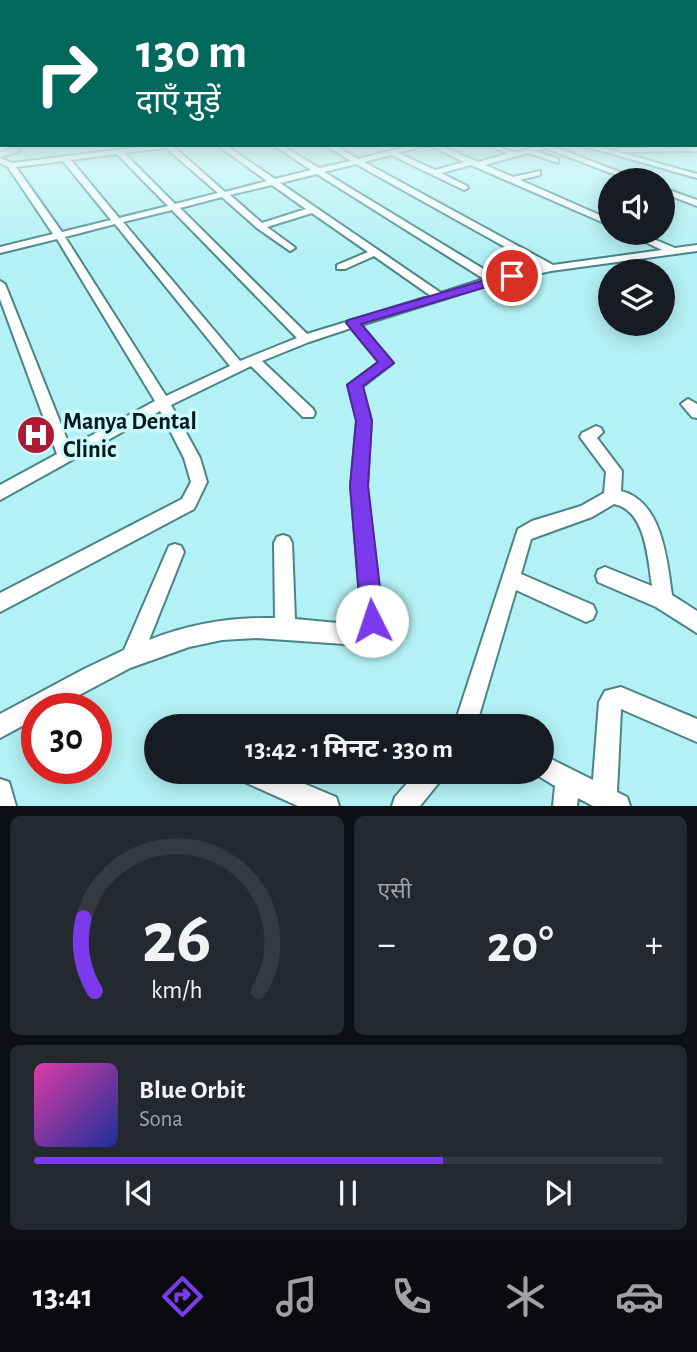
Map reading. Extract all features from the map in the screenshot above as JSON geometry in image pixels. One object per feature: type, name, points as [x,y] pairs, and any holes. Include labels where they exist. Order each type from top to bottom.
[{"type":"street","points":[[0,603],[188,504],[199,482],[199,473],[163,403],[59,235],[17,178]]},
{"type":"street","points":[[81,178],[238,367]]},
{"type":"street","points":[[144,178],[305,339]]},
{"type":"street","points":[[203,178],[290,248]]},
{"type":"street","points":[[265,178],[438,296]]},
{"type":"street","points":[[0,250],[295,178]]},
{"type":"street","points":[[326,178],[493,280]]},
{"type":"street","points":[[386,178],[551,268]]},
{"type":"street","points":[[443,178],[464,188]]},
{"type":"street","points":[[508,178],[598,217]]},
{"type":"street","points":[[513,180],[521,178]]},
{"type":"street","points":[[675,195],[697,203]]},
{"type":"street","points":[[260,226],[311,210]]},
{"type":"street","points":[[660,245],[671,250]]},
{"type":"street","points":[[0,493],[163,403],[253,360],[305,339],[493,280],[551,268],[671,250],[694,250]]},
{"type":"street","points":[[341,267],[374,253]]},
{"type":"street","points":[[0,284],[66,457]]},
{"type":"street","points":[[0,727],[132,655],[200,635],[255,627],[359,635],[369,631],[372,626],[359,486],[364,421],[355,385],[387,363],[353,323]]},
{"type":"street","points":[[253,360],[308,412]]},
{"type":"street","points":[[596,432],[587,437],[614,471],[612,496]]},
{"type":"street","points":[[469,714],[524,534],[586,513],[612,496]]},
{"type":"street","points":[[612,496],[634,504],[643,519],[655,544],[663,600]]},
{"type":"street","points":[[283,544],[285,629]]},
{"type":"street","points":[[132,655],[175,552]]},
{"type":"street","points":[[605,576],[663,600],[697,623]]},
{"type":"street","points":[[512,579],[586,612]]},
{"type":"street","points":[[554,773],[611,802],[610,702],[613,699],[621,698],[697,731]]},
{"type":"street","points":[[565,806],[568,780]]},
{"type":"street","points":[[276,784],[327,806]]},
{"type":"street","points":[[404,806],[423,784]]},
{"type":"street","points":[[0,791],[4,806]]},
{"type":"building","points":[[41,418],[48,438],[25,447],[20,427]]},
{"type":"place","name":"Manya Dental Clinic","points":[[36,435]]},
{"type":"route","points":[[372,621],[359,486],[365,436],[364,421],[355,385],[356,381],[387,363],[353,323],[512,276]]}]
